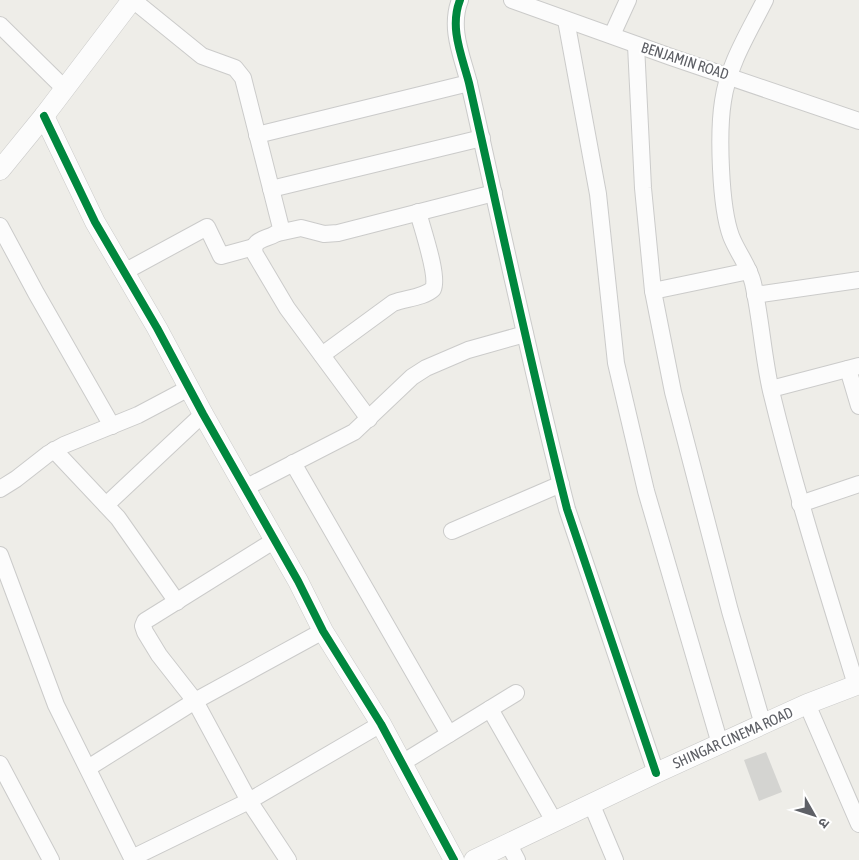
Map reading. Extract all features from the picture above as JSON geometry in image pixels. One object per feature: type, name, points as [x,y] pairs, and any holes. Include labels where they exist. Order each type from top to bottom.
[{"type":"street","points":[[0,170],[133,0],[202,56],[228,64],[240,72],[246,84],[280,224],[278,233]]},
{"type":"street","points":[[460,0],[455,25],[560,484],[656,773]]},
{"type":"street","name":"BENJAMIN ROAD","points":[[512,0],[636,45],[859,121]]},
{"type":"street","points":[[612,35],[628,0]]},
{"type":"street","points":[[764,0],[729,76],[723,101],[721,124],[722,166],[726,217],[731,237],[749,271],[771,389],[800,504],[858,684]]},
{"type":"street","points":[[566,20],[598,194],[616,363],[646,491],[720,744]]},
{"type":"street","points":[[0,25],[65,89]]},
{"type":"street","points":[[636,45],[643,188],[653,291],[673,392],[730,611],[763,725]]},
{"type":"street","points":[[257,135],[469,83]]},
{"type":"street","points":[[44,116],[95,222],[157,328],[203,414],[298,581],[323,631],[381,724],[454,860]]},
{"type":"street","points":[[271,189],[482,138]]},
{"type":"street","points":[[124,272],[207,227],[221,256],[254,246],[258,241],[278,233],[301,228],[324,234],[338,233],[494,193]]},
{"type":"street","points":[[322,355],[393,303],[427,294],[434,289],[436,280],[418,212]]},
{"type":"street","points":[[0,226],[112,426]]},
{"type":"street","points":[[254,246],[255,254],[287,308],[369,419]]},
{"type":"street","points":[[653,291],[749,271]]},
{"type":"street","points":[[755,295],[859,280]]},
{"type":"street","points":[[245,488],[354,432],[412,377],[426,368],[468,350],[525,334]]},
{"type":"street","points":[[771,389],[853,367],[859,406]]},
{"type":"street","points":[[0,488],[16,479],[54,450],[138,415],[189,388]]},
{"type":"street","points":[[106,505],[203,414]]},
{"type":"street","points":[[54,450],[106,505],[135,540],[177,602]]},
{"type":"street","points":[[292,463],[449,734]]},
{"type":"street","points":[[452,531],[560,484]]},
{"type":"street","points":[[800,504],[859,484]]},
{"type":"street","points":[[275,540],[145,621],[144,626],[145,632],[159,655],[195,701],[249,801],[288,860]]},
{"type":"street","points":[[0,555],[56,705],[132,859],[249,801],[381,724]]},
{"type":"street","points":[[88,768],[195,701],[323,631]]},
{"type":"street","name":"SHINGAR CINEMA ROAD","points":[[474,860],[512,852],[554,821],[807,704],[858,684]]},
{"type":"street","points":[[402,763],[516,693]]},
{"type":"street","points":[[807,704],[859,824]]},
{"type":"street","points":[[490,709],[554,821]]},
{"type":"street","points":[[0,764],[51,860]]},
{"type":"street","points":[[591,804],[615,860]]},
{"type":"building","points":[[766,752],[782,792],[759,801],[744,760]]},
{"type":"cycle path","points":[[460,0],[456,21],[460,52],[469,83],[567,509],[656,773]]},
{"type":"cycle path","points":[[44,116],[95,222],[157,328],[203,414],[298,581],[323,631],[381,724],[454,860]]}]
